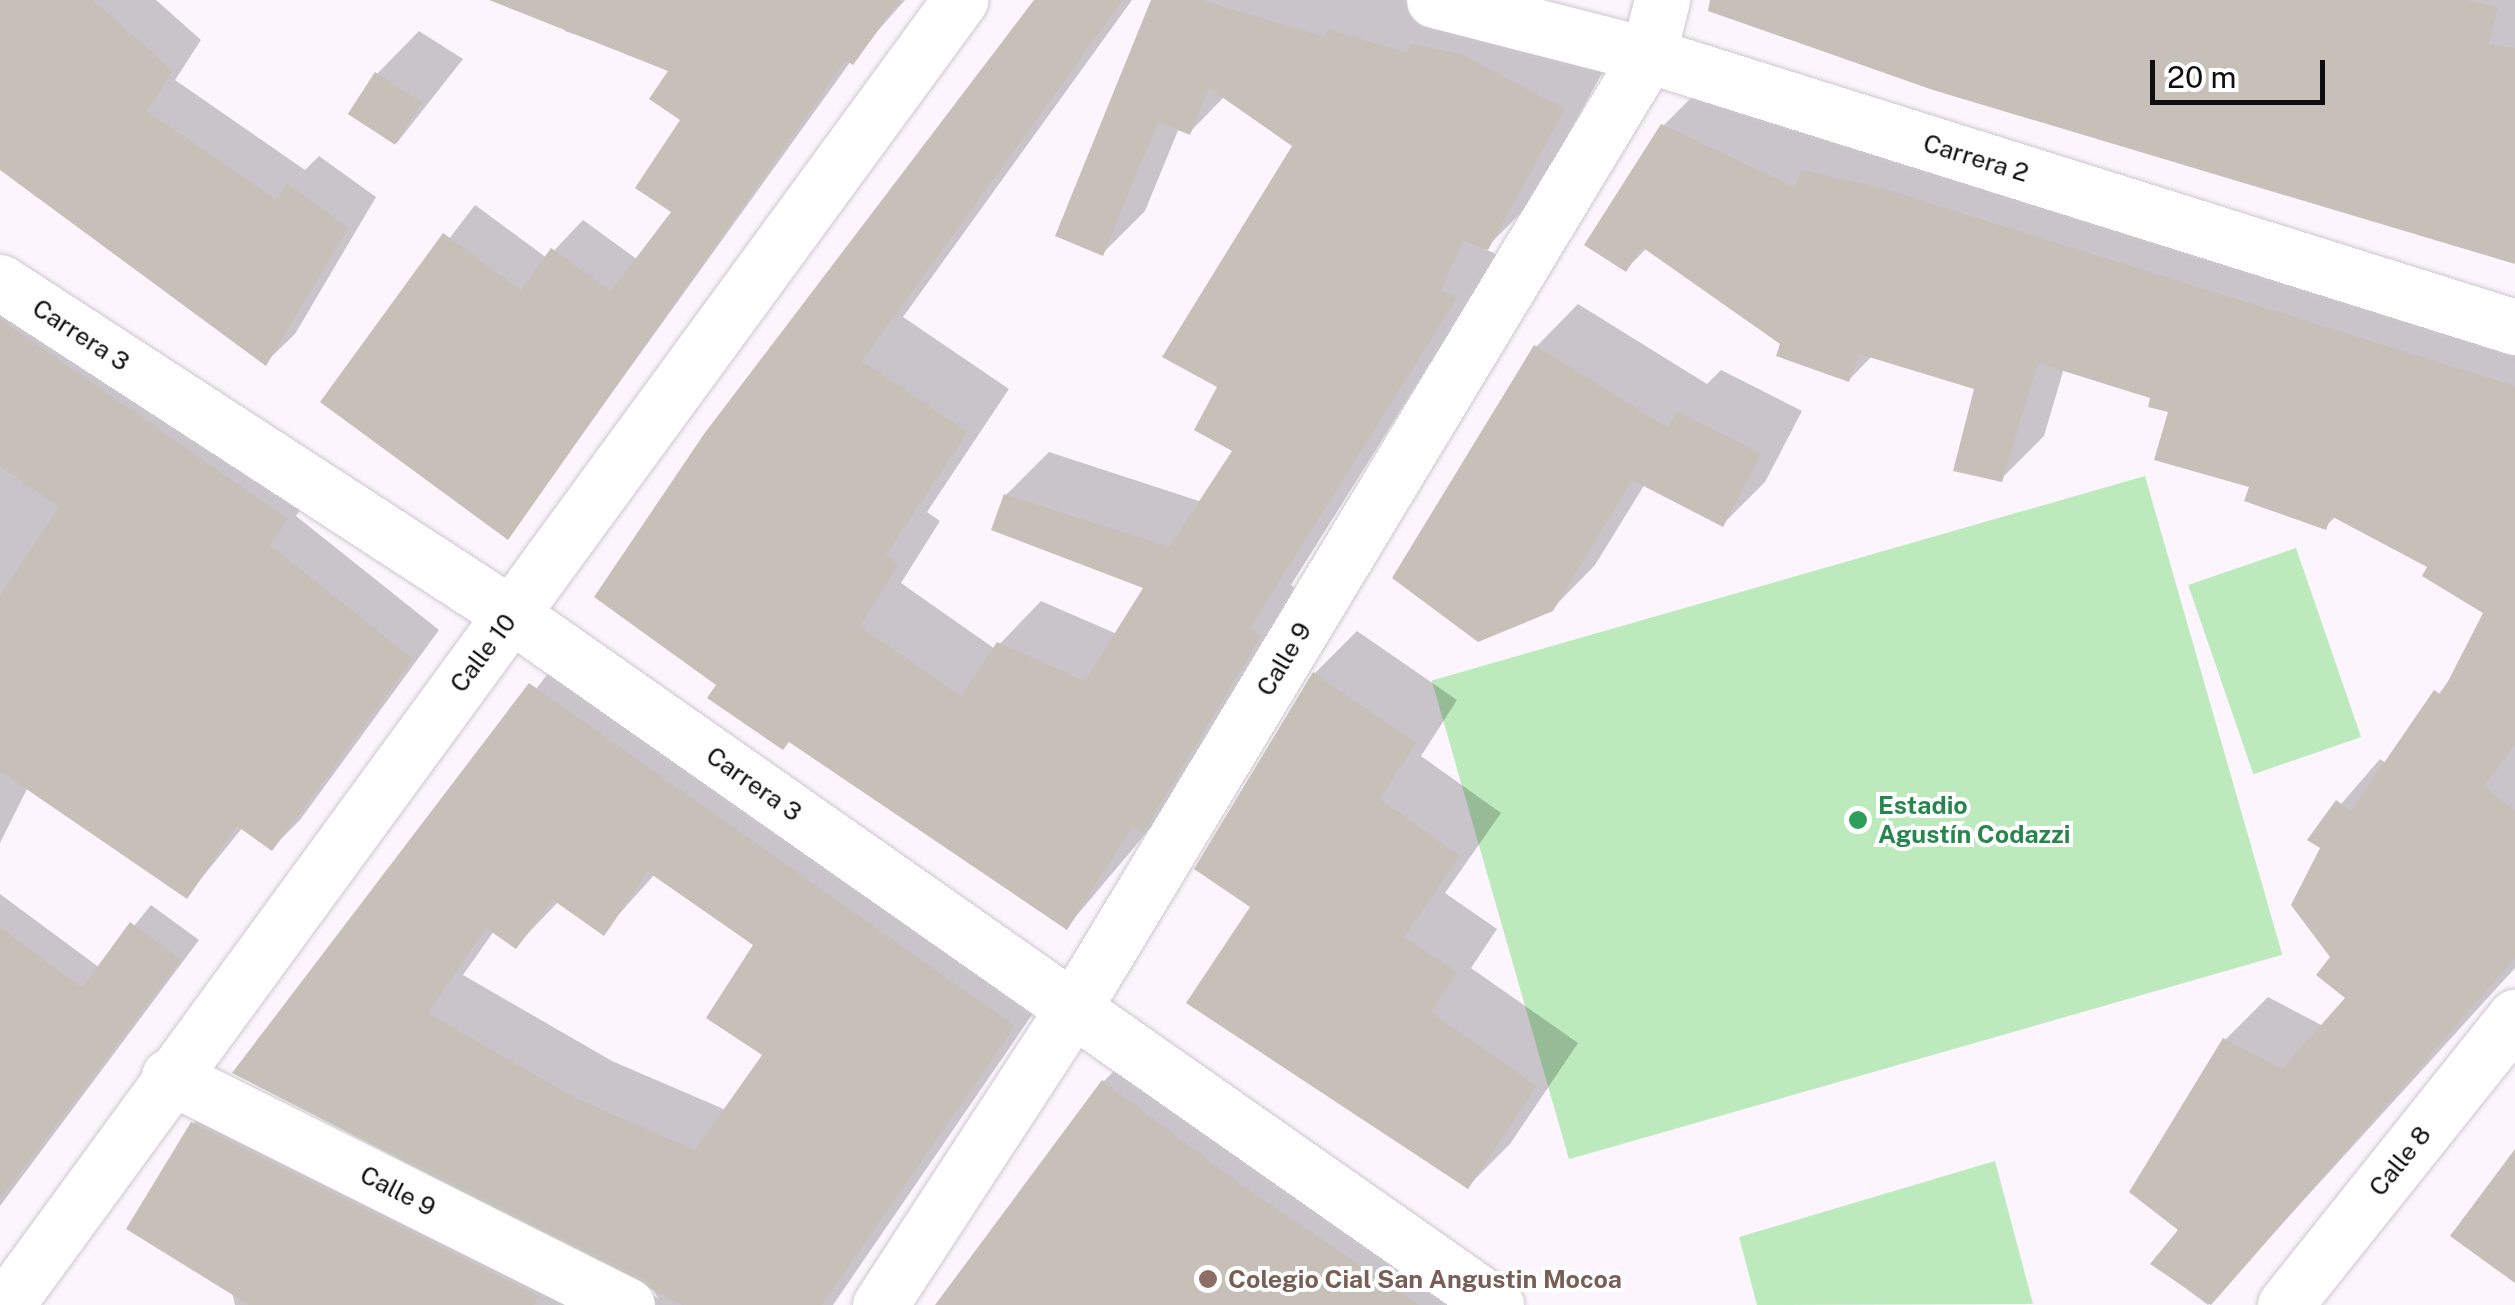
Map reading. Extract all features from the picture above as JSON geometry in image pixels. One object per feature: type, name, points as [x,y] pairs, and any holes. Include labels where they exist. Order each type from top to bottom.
[{"type":"street","name":"Calle 10","points":[[6,1305],[169,1076],[512,615],[960,0]]},
{"type":"street","name":"Carrera 2","points":[[1434,0],[1648,55],[2515,328]]},
{"type":"street","name":"Calle 9","points":[[880,1305],[1074,1007],[1648,55],[1662,0]]},
{"type":"street","name":"Carrera 3","points":[[0,282],[512,615],[1074,1007],[1487,1303]]},
{"type":"street","name":"Calle 8","points":[[2285,1305],[2515,1017]]},
{"type":"street","name":"Calle 9","points":[[169,1076],[627,1305]]},
{"type":"green space","name":"Estadio Agustín Codazzi","points":[[2145,476],[2282,955],[1569,1159],[1432,681]]},
{"type":"green space","points":[[2296,548],[2361,737],[2253,774],[2188,585]]},
{"type":"green space","points":[[1995,1161],[2033,1304],[1757,1305],[1739,1237]]},
{"type":"building","points":[[0,0],[93,0],[173,71],[147,111],[275,199],[288,184],[348,228],[266,366],[0,170]]},
{"type":"building","points":[[489,0],[900,0],[853,65],[846,60],[508,540],[320,402],[443,233],[521,290],[551,248],[611,291],[671,212],[635,188],[680,120],[649,99],[668,71]]},
{"type":"building","points":[[1034,0],[1123,0],[862,361],[968,432],[886,555],[899,564],[860,626],[961,696],[997,642],[1085,681],[1143,588],[991,530],[1004,494],[1169,547],[1232,451],[1194,430],[1217,387],[1162,357],[1292,146],[1209,88],[1190,135],[1158,122],[1103,256],[1055,236],[1151,0],[1200,0],[1325,37],[1328,29],[1407,53],[1410,44],[1461,54],[1565,109],[1488,250],[1463,241],[1441,290],[1457,298],[1250,628],[1261,636],[1143,833],[1133,826],[1067,930],[789,742],[783,750],[707,698],[716,685],[594,597],[704,434]]},
{"type":"building","points":[[1710,0],[2467,0],[2498,8],[2489,44],[2515,48],[2515,264],[1933,90],[1708,11]]},
{"type":"building","points":[[375,72],[422,102],[395,144],[348,114]]},
{"type":"building","points":[[1661,124],[1794,187],[1802,170],[1881,188],[2515,386],[2515,745],[2484,786],[2515,811],[2515,958],[2211,1305],[2150,1264],[2178,1230],[2129,1192],[2223,1038],[2282,1069],[2345,998],[2316,975],[2330,957],[2291,905],[2320,848],[2307,840],[2336,800],[2351,811],[2434,690],[2441,695],[2483,613],[2422,576],[2427,567],[2331,516],[2326,530],[2244,501],[2249,487],[2154,460],[2168,412],[2148,407],[2150,398],[2038,363],[2002,482],[1953,471],[1974,389],[1859,354],[1849,382],[1776,356],[1780,344],[1642,247],[1626,272],[1584,245]]},
{"type":"building","points":[[0,319],[288,519],[270,545],[413,659],[272,851],[237,826],[187,899],[0,771],[0,595],[59,507],[0,466]]},
{"type":"building","points":[[1534,345],[1668,428],[1677,411],[1761,454],[1723,527],[1632,480],[1553,611],[1478,642],[1392,578]]},
{"type":"building","points":[[1313,672],[1416,743],[1380,799],[1460,856],[1404,937],[1457,972],[1431,1012],[1537,1086],[1468,1189],[1186,1003],[1250,907],[1194,869]]},
{"type":"building","points":[[529,683],[1015,1026],[822,1305],[682,1305],[232,1073]],"holes":[[[648,872],[753,945],[706,1018],[762,1055],[695,1150],[575,1098],[428,1013],[486,928],[516,949],[553,900],[604,936]]]},
{"type":"building","points":[[130,922],[181,960],[0,1199],[0,927],[82,988]]},
{"type":"building","points":[[1102,1080],[1246,1188],[1419,1305],[935,1305]]},
{"type":"building","points":[[191,1122],[539,1296],[534,1305],[249,1305],[126,1229]]},
{"type":"building","points":[[2515,1149],[2515,1283],[2450,1236]]},
{"type":"place","name":"Estadio Agustín Codazzi","points":[[1858,820]]},
{"type":"place","name":"Colegio Cial San Angustin Mocoa","points":[[1208,1279]]}]
